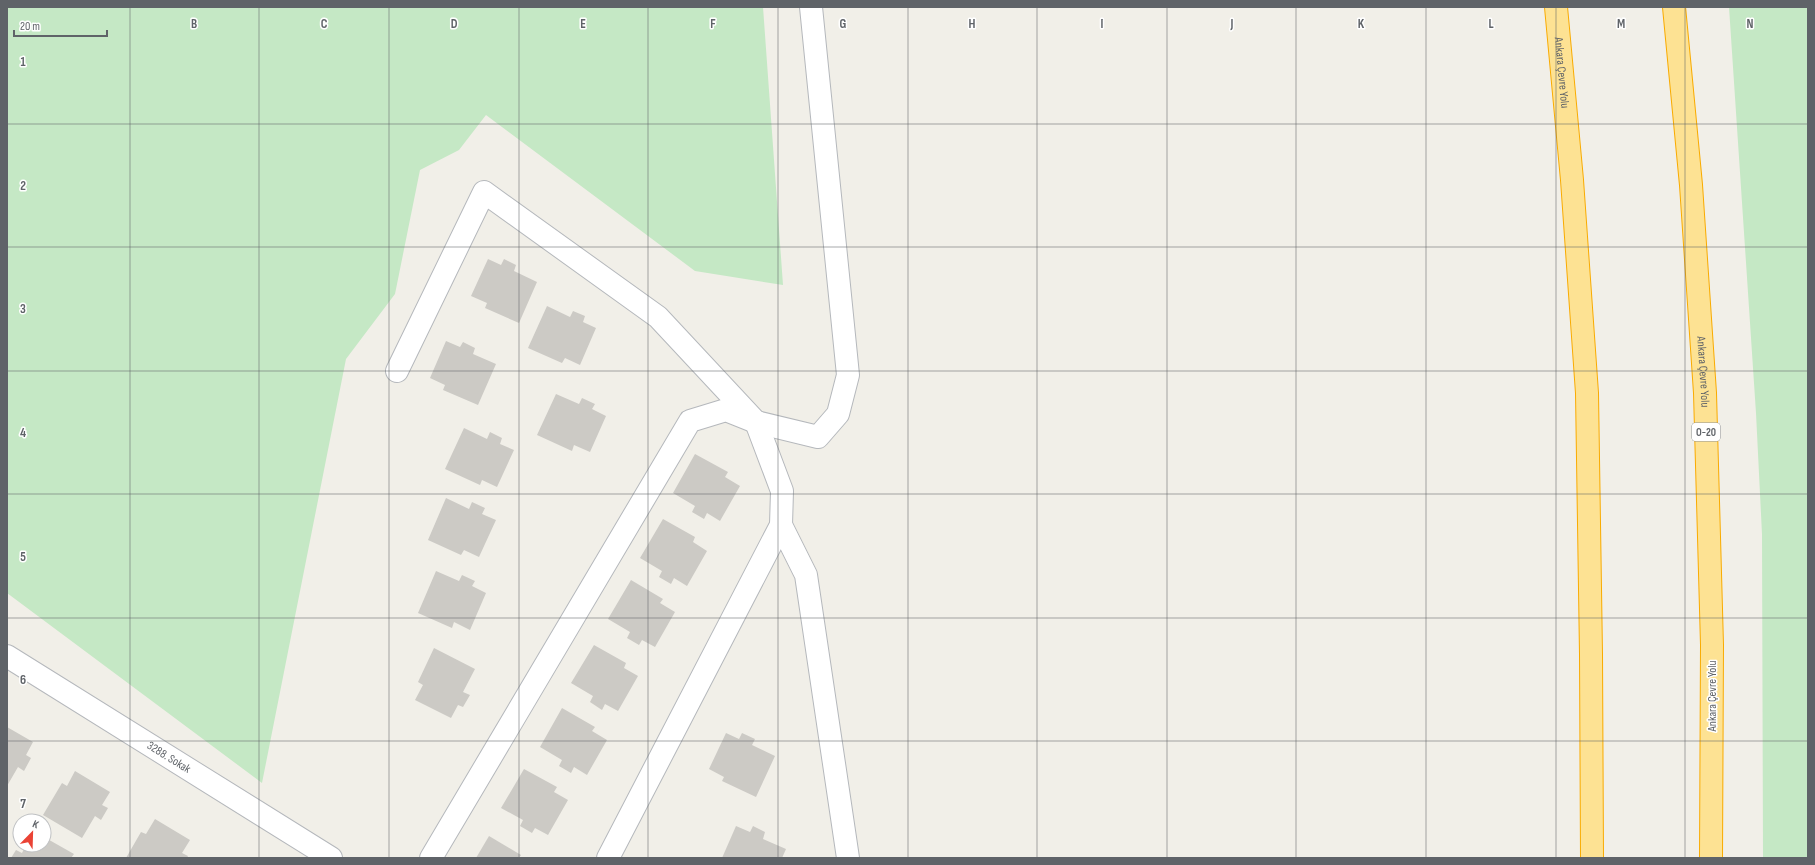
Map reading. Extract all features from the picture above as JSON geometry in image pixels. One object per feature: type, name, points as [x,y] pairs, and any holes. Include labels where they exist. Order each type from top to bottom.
[{"type":"highway","name":"Ankara Çevre Yolu","points":[[1556,7],[1572,180],[1587,393],[1592,858]]},
{"type":"highway","name":"Ankara Çevre Yolu","points":[[1674,7],[1691,185],[1705,393],[1712,646],[1710,858]]},
{"type":"street","points":[[431,858],[690,421],[726,410],[756,422],[818,437],[838,414],[848,375],[812,7]]},
{"type":"street","points":[[397,371],[484,192],[658,316],[756,422],[782,492],[781,525],[608,858]]},
{"type":"street","points":[[781,525],[806,575],[848,858]]},
{"type":"street","name":"3288. Sokak","points":[[7,656],[331,858]]},
{"type":"green space","points":[[7,7],[763,7],[783,285],[695,271],[486,115],[459,150],[420,170],[395,294],[346,359],[262,783],[7,593]]},
{"type":"green space","points":[[1729,7],[1808,7],[1808,858],[1763,858],[1762,534],[1756,413]]},
{"type":"building","points":[[488,259],[501,265],[504,259],[516,265],[514,271],[537,282],[519,323],[485,308],[487,303],[471,296]]},
{"type":"building","points":[[547,306],[570,317],[573,311],[585,316],[583,322],[596,328],[580,365],[565,358],[562,363],[528,348]]},
{"type":"building","points":[[446,341],[460,347],[463,342],[475,348],[473,354],[496,364],[478,405],[443,390],[445,385],[430,378]]},
{"type":"building","points":[[556,394],[579,404],[582,398],[595,404],[592,409],[606,416],[590,452],[574,445],[572,451],[537,435]]},
{"type":"building","points":[[464,428],[487,439],[490,432],[502,438],[500,444],[514,450],[497,487],[482,480],[480,485],[445,469]]},
{"type":"building","points":[[695,454],[728,472],[725,477],[740,486],[720,521],[707,513],[704,519],[692,512],[695,506],[673,493]]},
{"type":"building","points":[[446,498],[469,509],[472,502],[485,508],[482,514],[496,520],[479,557],[464,550],[461,555],[428,540]]},
{"type":"building","points":[[663,519],[695,537],[693,542],[707,551],[687,586],[674,578],[671,584],[659,577],[662,571],[640,558]]},
{"type":"building","points":[[436,571],[459,581],[462,575],[475,581],[472,586],[486,593],[470,630],[454,622],[452,628],[418,613]]},
{"type":"building","points":[[631,580],[663,599],[660,603],[675,612],[655,647],[642,640],[639,645],[627,638],[630,632],[608,619]]},
{"type":"building","points":[[594,645],[626,663],[624,668],[638,676],[618,711],[605,704],[602,710],[590,702],[593,696],[571,683]]},
{"type":"building","points":[[434,648],[475,669],[463,692],[470,695],[463,707],[458,705],[451,718],[415,700],[423,685],[418,682]]},
{"type":"building","points":[[562,708],[595,727],[592,731],[607,740],[587,775],[574,767],[571,773],[559,766],[562,760],[540,747]]},
{"type":"building","points":[[7,727],[33,742],[26,755],[31,758],[24,771],[18,767],[7,786]]},
{"type":"building","points":[[726,733],[739,739],[742,733],[755,739],[752,745],[775,756],[756,797],[722,781],[724,777],[709,769]]},
{"type":"building","points":[[524,769],[557,787],[554,792],[568,800],[548,835],[535,828],[532,833],[520,826],[523,820],[501,808]]},
{"type":"building","points":[[75,771],[110,792],[102,805],[108,808],[101,820],[95,816],[82,838],[52,820],[52,813],[44,813],[62,783],[67,786]]},
{"type":"building","points":[[155,819],[190,840],[182,853],[188,856],[187,858],[126,858],[141,832],[146,834]]},
{"type":"building","points":[[736,826],[750,832],[753,826],[765,832],[763,839],[786,849],[782,858],[722,858]]},
{"type":"building","points":[[489,836],[521,855],[519,858],[476,858]]},
{"type":"building","points":[[52,842],[74,854],[71,858],[11,858],[14,853],[52,853]]}]
